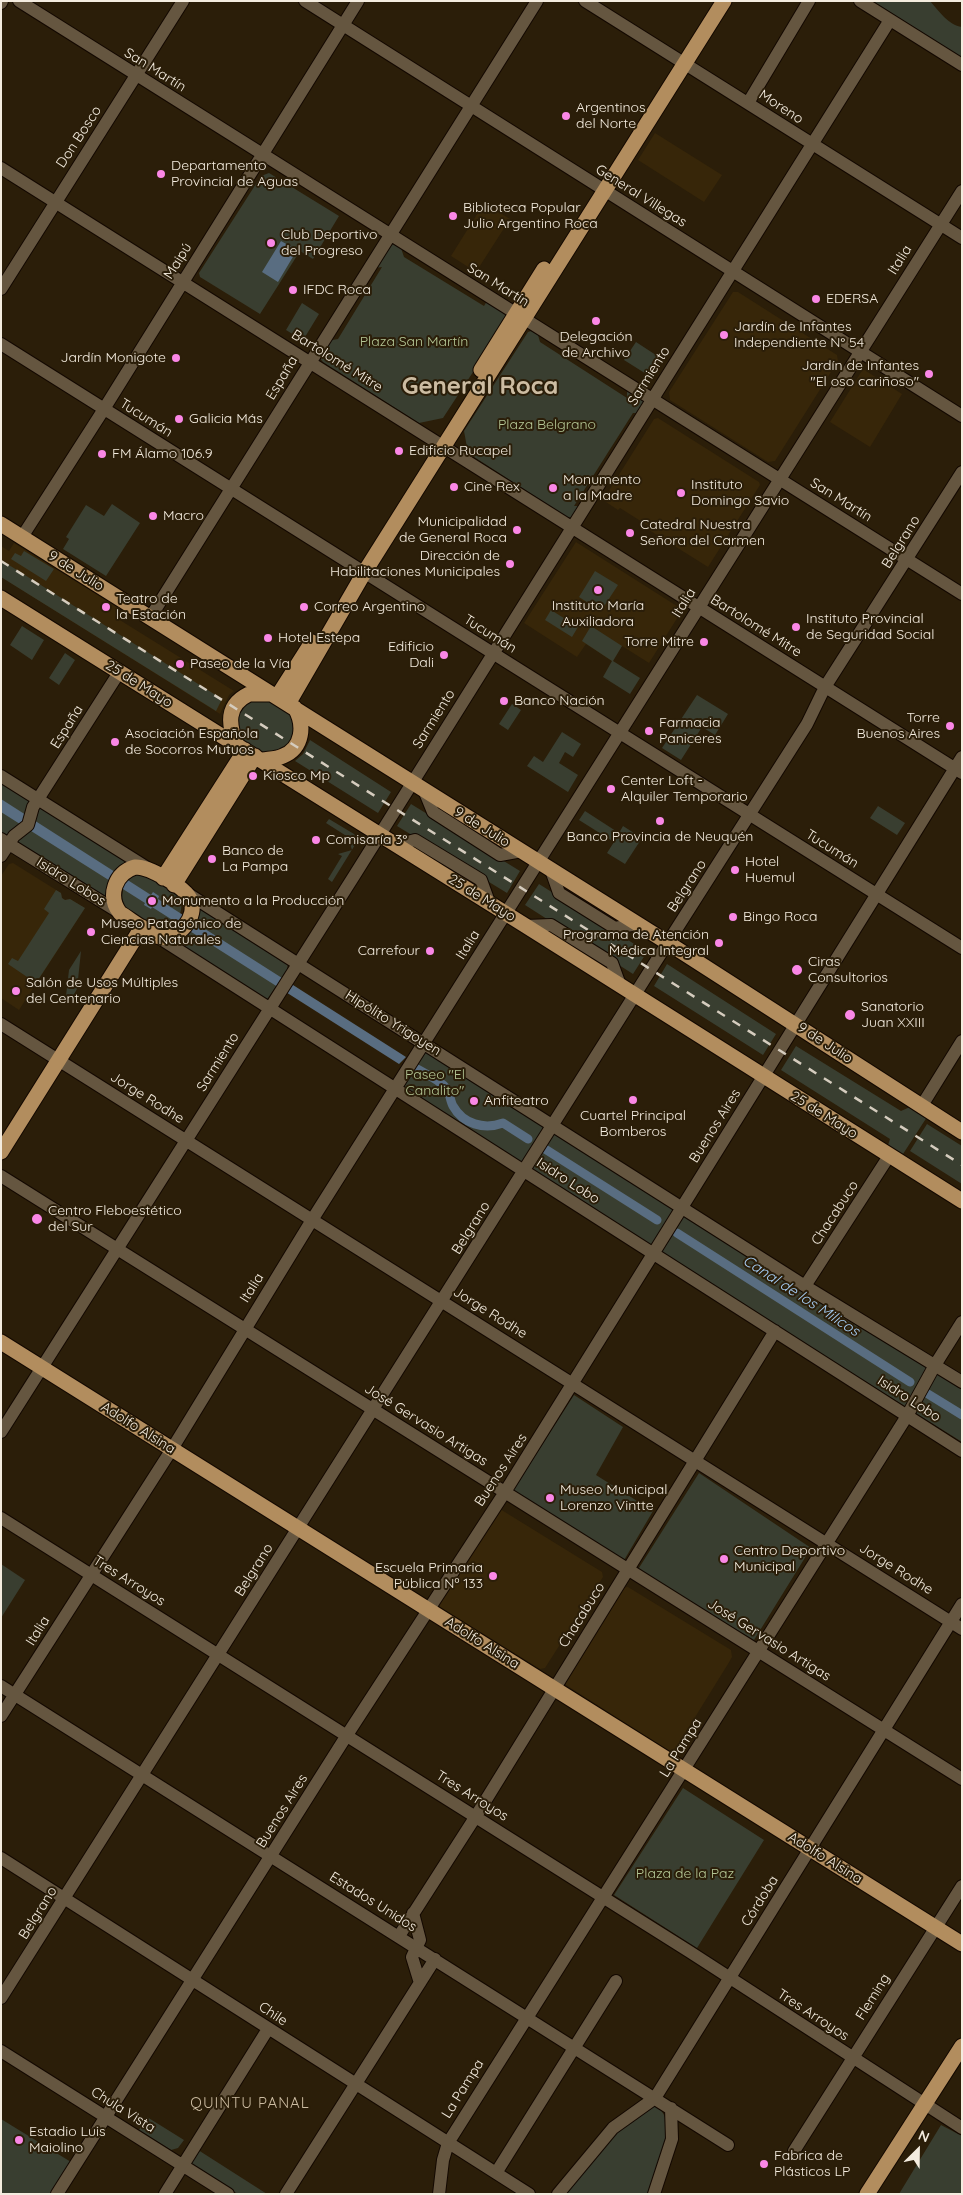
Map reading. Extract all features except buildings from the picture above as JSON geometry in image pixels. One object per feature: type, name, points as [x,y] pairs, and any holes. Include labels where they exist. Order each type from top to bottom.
[{"type":"main road","points":[[682,61],[714,1]]},
{"type":"main road","points":[[283,701],[440,443],[682,61],[724,1]]},
{"type":"main road","name":"9 de Julio","points":[[1,524],[668,943],[962,1132]]},
{"type":"main road","name":"25 de Mayo","points":[[1,598],[489,902],[962,1202]]},
{"type":"main road","points":[[248,694],[283,701],[301,720],[302,728],[296,745],[283,756],[250,753],[230,723],[234,706],[248,694]]},
{"type":"main road","points":[[158,937],[175,935],[187,923],[192,904],[174,885],[250,753]]},
{"type":"main road","points":[[120,913],[113,899],[115,886],[119,878],[124,872],[135,867],[149,869]]},
{"type":"main road","name":"Hipólito Yrigoyen","points":[[149,869],[174,885]]},
{"type":"main road","name":"Isidro Lobos","points":[[120,913],[158,937]]},
{"type":"main road","points":[[1,1137],[55,1058],[139,925]]},
{"type":"main road","points":[[1,1152],[55,1058]]},
{"type":"main road","name":"Adolfo Alsina","points":[[1,1342],[962,1944]]},
{"type":"main road","points":[[867,2194],[962,2046]]},
{"type":"street","name":"San Martín","points":[[19,1],[262,156],[390,234],[962,594]]},
{"type":"street","name":"Don Bosco","points":[[1,289],[182,1]]},
{"type":"street","name":"General Villegas","points":[[305,1],[962,416]]},
{"type":"street","name":"Maipú","points":[[22,537],[358,1]]},
{"type":"street","name":"España","points":[[150,618],[537,1]]},
{"type":"street","name":"Moreno","points":[[585,1],[962,238]]},
{"type":"street","points":[[748,103],[809,1]]},
{"type":"street","points":[[860,1],[962,65]]},
{"type":"street","name":"Sarmiento","points":[[1,1432],[380,834],[418,786],[492,653],[890,20]]},
{"type":"street","name":"Bartolomé Mitre","points":[[1,168],[958,771]]},
{"type":"street","name":"Italia","points":[[1,1716],[172,1449],[312,1220],[506,913],[545,866],[621,734],[962,190]]},
{"type":"street","name":"Tucumán","points":[[1,344],[962,948]]},
{"type":"street","name":"Belgrano","points":[[1,1998],[808,724],[825,687],[962,472]]},
{"type":"street","name":"España","points":[[5,841],[28,825],[34,807],[120,671]]},
{"type":"street","name":"Buenos Aires","points":[[57,2194],[347,1735],[573,1384],[763,1076],[958,771],[962,757]]},
{"type":"street","name":"Hipólito Yrigoyen","points":[[1,776],[149,869]]},
{"type":"street","points":[[1,856],[5,841]]},
{"type":"street","name":"Isidro Lobos","points":[[5,841],[120,913]]},
{"type":"street","name":"Hipólito Yrigoyen","points":[[174,885],[806,1286],[962,1382]]},
{"type":"street","name":"Isidro Lobo","points":[[158,937],[962,1451]]},
{"type":"street","name":"Jorge Rodhe","points":[[1,1024],[962,1629]]},
{"type":"street","points":[[921,1107],[962,1041]]},
{"type":"street","name":"Chacabuco","points":[[806,1286],[889,1156]]},
{"type":"street","name":"José Gervasio Artigas","points":[[1,1176],[962,1779]]},
{"type":"street","name":"La Pampa","points":[[439,2194],[443,2160],[448,2143],[526,2016],[685,1770],[826,1543],[908,1416],[935,1365],[962,1322]]},
{"type":"street","name":"Chacabuco","points":[[399,1936],[476,1816],[775,1331]]},
{"type":"street","name":"Tres Arroyos","points":[[1,1518],[476,1816],[962,2128]]},
{"type":"street","name":"Córdoba","points":[[558,2194],[613,2128],[655,2098],[962,1604]]},
{"type":"street","name":"Estados Unidos","points":[[1,1686],[728,2145]]},
{"type":"street","name":"Chile","points":[[1,1858],[193,1979],[268,2030],[529,2194]]},
{"type":"street","name":"Fleming","points":[[794,2151],[962,1886]]},
{"type":"street","points":[[414,1913],[420,1940],[412,1957],[420,1983]]},
{"type":"street","points":[[286,2194],[435,1959]]},
{"type":"street","points":[[496,2173],[616,1981]]},
{"type":"street","points":[[165,2194],[268,2030]]},
{"type":"street","name":"Chula Vista","points":[[1,2051],[228,2194]]},
{"type":"street","points":[[654,2194],[672,2139],[672,2108]]},
{"type":"shaded area","points":[[655,133],[722,175],[704,202],[638,160]]},
{"type":"shaded area","points":[[484,203],[510,219],[476,272],[451,256]]},
{"type":"shaded area","points":[[733,292],[738,292],[837,355],[838,361],[775,461],[768,462],[670,400],[669,392]]},
{"type":"shaded area","points":[[863,369],[902,394],[870,447],[830,422]]},
{"type":"shaded area","name":"Instituto Domingo Savio","points":[[658,418],[759,482],[760,485],[708,567],[649,530],[650,527],[620,508],[618,510],[603,500],[654,419]]},
{"type":"shaded area","name":"Instituto María Auxiliadora","points":[[576,542],[680,608],[681,612],[649,663],[622,646],[612,661],[586,644],[577,657],[524,623]]},
{"type":"shaded area","points":[[14,543],[120,609],[115,617],[234,691],[229,695],[220,714],[1,577],[1,546],[9,551]]},
{"type":"shaded area","points":[[13,863],[61,893],[62,898],[65,900],[70,899],[85,908],[19,1010],[1,998],[1,876],[9,864]]},
{"type":"shaded area","points":[[500,1509],[602,1572],[603,1577],[545,1668],[540,1669],[440,1607],[438,1601]]},
{"type":"shaded area","points":[[628,1587],[731,1650],[732,1657],[728,1664],[676,1748],[669,1751],[566,1685],[565,1681],[621,1588]]},
{"type":"green space","points":[[873,1],[930,1],[948,21],[962,27],[962,58]]},
{"type":"green space","name":"Club Deportivo del Progreso","points":[[269,173],[339,216],[313,259],[300,251],[260,314],[200,277],[199,273],[261,176]]},
{"type":"green space","name":"Plaza San Martín","points":[[393,244],[401,248],[404,257],[484,306],[487,301],[507,316],[507,320],[443,418],[419,423],[323,362],[320,358],[327,341],[338,339],[382,267],[374,268]]},
{"type":"green space","points":[[302,303],[319,314],[305,337],[299,338],[286,330]]},
{"type":"green space","name":"Plaza Belgrano","points":[[531,331],[538,335],[540,342],[627,398],[627,390],[643,400],[643,409],[640,413],[633,413],[574,506],[580,506],[574,518],[567,517],[468,453],[464,431],[528,332]]},
{"type":"green space","points":[[636,342],[662,359],[651,377],[624,360]]},
{"type":"green space","points":[[112,504],[140,523],[106,576],[63,549],[69,539],[66,537],[86,505],[104,516]]},
{"type":"green space","points":[[24,551],[54,569],[46,581],[11,559],[15,553],[21,556]]},
{"type":"green space","points":[[1,560],[222,699],[216,711],[1,577]]},
{"type":"green space","points":[[595,571],[618,585],[601,611],[579,597]]},
{"type":"green space","points":[[551,610],[578,627],[572,637],[545,620]]},
{"type":"green space","points":[[22,626],[44,640],[32,660],[10,645]]},
{"type":"green space","points":[[591,626],[622,646],[613,661],[640,678],[630,694],[603,677],[612,661],[582,641]]},
{"type":"green space","points":[[65,653],[75,660],[59,685],[49,678]]},
{"type":"green space","points":[[697,695],[728,714],[715,735],[702,727],[681,760],[662,748]]},
{"type":"green space","points":[[265,697],[288,711],[293,717],[295,724],[292,738],[288,744],[276,752],[268,753],[261,751],[240,738],[233,716],[240,704]]},
{"type":"green space","points":[[512,704],[521,710],[508,730],[499,724]]},
{"type":"green space","points":[[562,732],[581,744],[573,757],[565,752],[559,763],[578,775],[568,792],[527,766],[534,756],[543,762]]},
{"type":"green space","points":[[310,740],[391,792],[378,813],[295,761],[303,754]]},
{"type":"green space","points":[[1,779],[126,861],[106,895],[103,896],[1,834]]},
{"type":"green space","points":[[411,804],[520,871],[507,893],[397,826]]},
{"type":"green space","points":[[878,806],[905,823],[897,835],[870,818]]},
{"type":"green space","points":[[585,811],[619,833],[623,826],[642,838],[625,864],[607,853],[614,842],[579,820]]},
{"type":"green space","points":[[329,819],[354,834],[358,840],[352,850],[348,837],[326,823]]},
{"type":"green space","points":[[352,850],[332,882],[328,879],[342,856],[338,854]]},
{"type":"green space","points":[[139,872],[168,886],[177,894],[180,899],[181,911],[172,925],[161,929],[155,928],[123,906],[123,890],[130,878]]},
{"type":"green space","points":[[539,884],[647,952],[633,974],[525,905]]},
{"type":"green space","points":[[56,890],[61,893],[62,898],[65,900],[70,899],[85,908],[36,983],[8,964],[12,958],[18,961],[49,913],[44,909]]},
{"type":"green space","points":[[195,904],[288,962],[287,970],[266,1000],[172,939]]},
{"type":"green space","points":[[81,951],[77,989],[69,1003],[64,1000],[69,970]]},
{"type":"green space","points":[[667,964],[776,1034],[763,1055],[654,986]]},
{"type":"green space","points":[[796,1046],[901,1111],[910,1107],[927,1117],[903,1154],[888,1145],[890,1139],[781,1070]]},
{"type":"green space","name":"Paseo \"El Canalito\"","points":[[425,1048],[962,1390],[962,1442],[396,1087]]},
{"type":"green space","points":[[927,1124],[962,1146],[962,1184],[910,1151]]},
{"type":"green space","points":[[574,1395],[623,1427],[596,1475],[653,1511],[623,1562],[512,1492]]},
{"type":"green space","name":"Centro Deportivo Municipal","points":[[699,1473],[811,1548],[754,1640],[637,1571]]},
{"type":"green space","points":[[1,1564],[25,1580],[1,1618]]},
{"type":"green space","name":"Plaza de la Paz","points":[[683,1788],[764,1840],[697,1948],[614,1895]]},
{"type":"green space","points":[[657,2105],[664,2115],[669,2137],[664,2160],[652,2194],[560,2194],[627,2119]]},
{"type":"green space","points":[[147,2117],[184,2140],[178,2148],[171,2150],[139,2130]]},
{"type":"green space","name":"Estadio Luis Maiolino","points":[[1,2119],[71,2162],[51,2194],[1,2194]]},
{"type":"green space","points":[[941,2125],[962,2136],[962,2194],[899,2194]]},
{"type":"green space","points":[[195,2148],[267,2194],[238,2194],[191,2164]]},
{"type":"water","points":[[281,241],[297,250],[278,282],[262,272]]},
{"type":"water","points":[[1,799],[151,895],[153,892],[159,896],[158,899],[406,1057],[399,1064],[152,907],[151,909],[144,905],[145,903],[1,812]]},
{"type":"waterway","name":"Canal de los Milicos","points":[[417,1069],[433,1077],[443,1085],[457,1112],[468,1121],[489,1126],[503,1123],[528,1139]]},
{"type":"waterway","name":"Canal de los Milicos","points":[[545,1149],[657,1220]]},
{"type":"waterway","name":"Canal de los Milicos","points":[[677,1233],[910,1382]]},
{"type":"waterway","name":"Canal de los Milicos","points":[[928,1394],[962,1415]]},
{"type":"railway","points":[[1,561],[962,1165]]},
{"type":"place","name":"Argentinos del Norte","points":[[566,116]]},
{"type":"place","name":"Departamento Provincial de Aguas","points":[[161,174]]},
{"type":"place","name":"Biblioteca Popular Julio Argentino Roca","points":[[453,216]]},
{"type":"place","name":"Club Deportivo del Progreso","points":[[271,243]]},
{"type":"place","name":"IFDC Roca","points":[[293,290]]},
{"type":"place","name":"EDERSA","points":[[816,299]]},
{"type":"place","name":"Delegación de Archivo","points":[[596,321]]},
{"type":"place","name":"Jardín de Infantes Independiente N° 54","points":[[724,335]]},
{"type":"place","name":"Jardín Monigote","points":[[176,358]]},
{"type":"place","name":"Jardín de Infantes \"El oso cariñoso\"","points":[[929,374]]},
{"type":"place","name":"Galicia Más","points":[[179,419]]},
{"type":"place","name":"Edificio Rucapel","points":[[399,451]]},
{"type":"place","name":"FM Álamo 106.9","points":[[102,454]]},
{"type":"place","name":"Cine Rex","points":[[454,487]]},
{"type":"place","name":"Monumento a la Madre","points":[[553,488]]},
{"type":"place","name":"Instituto Domingo Savio","points":[[681,493]]},
{"type":"place","name":"Macro","points":[[153,516]]},
{"type":"place","name":"Municipalidad de General Roca","points":[[517,530]]},
{"type":"place","name":"Catedral Nuestra Señora del Carmen","points":[[630,533]]},
{"type":"place","name":"Dirección de Habilitaciones Municipales","points":[[510,564]]},
{"type":"place","name":"Instituto María Auxiliadora","points":[[598,590]]},
{"type":"place","name":"Teatro de la Estación","points":[[106,607]]},
{"type":"place","name":"Correo Argentino","points":[[304,607]]},
{"type":"place","name":"Instituto Provincial de Seguridad Social","points":[[796,627]]},
{"type":"place","name":"Hotel Estepa","points":[[268,638]]},
{"type":"place","name":"Torre Mitre","points":[[704,642]]},
{"type":"place","name":"Edificio Dali","points":[[444,655]]},
{"type":"place","name":"Paseo de la Vía","points":[[180,664]]},
{"type":"place","name":"Banco Nación","points":[[504,701]]},
{"type":"place","name":"Torre Buenos Aires","points":[[950,726]]},
{"type":"place","name":"Farmacia Paniceres","points":[[649,731]]},
{"type":"place","name":"Asociación Española de Socorros Mutuos","points":[[115,742]]},
{"type":"place","name":"Kiosco Mp","points":[[253,776]]},
{"type":"place","name":"Center Loft - Alquiler Temporario","points":[[611,789]]},
{"type":"place","name":"Banco Provincia de Neuquén","points":[[660,821]]},
{"type":"place","name":"Comisaría 3°","points":[[316,840]]},
{"type":"place","name":"Banco de La Pampa","points":[[212,859]]},
{"type":"place","name":"Hotel Huemul","points":[[735,870]]},
{"type":"place","name":"Monumento a la Producción","points":[[152,901]]},
{"type":"place","name":"Bingo Roca","points":[[733,917]]},
{"type":"place","name":"Museo Patagónico de Ciencias Naturales","points":[[91,932]]},
{"type":"place","name":"Programa de Atención Médica Integral","points":[[719,943]]},
{"type":"place","name":"Carrefour","points":[[430,951]]},
{"type":"place","name":"Ciras Consultorios","points":[[797,970]]},
{"type":"place","name":"Salón de Usos Múltiples del Centenario","points":[[16,991]]},
{"type":"place","name":"Sanatorio Juan XXIII","points":[[850,1015]]},
{"type":"place","name":"Cuartel Principal Bomberos","points":[[633,1100]]},
{"type":"place","name":"Anfiteatro","points":[[474,1101]]},
{"type":"place","name":"Centro Fleboestético del Sur","points":[[37,1219]]},
{"type":"place","name":"Museo Municipal Lorenzo Vintte","points":[[550,1498]]},
{"type":"place","name":"Centro Deportivo Municipal","points":[[724,1559]]},
{"type":"place","name":"Escuela Primaria Pública Nº 133","points":[[493,1576]]},
{"type":"place","name":"Estadio Luis Maiolino","points":[[19,2140]]},
{"type":"place","name":"Fabrica de Plásticos LP","points":[[764,2164]]},
{"type":"district","name":"General Roca","points":[[480,387]]},
{"type":"district","name":"QUINTU PANAL","points":[[250,2103]]}]
